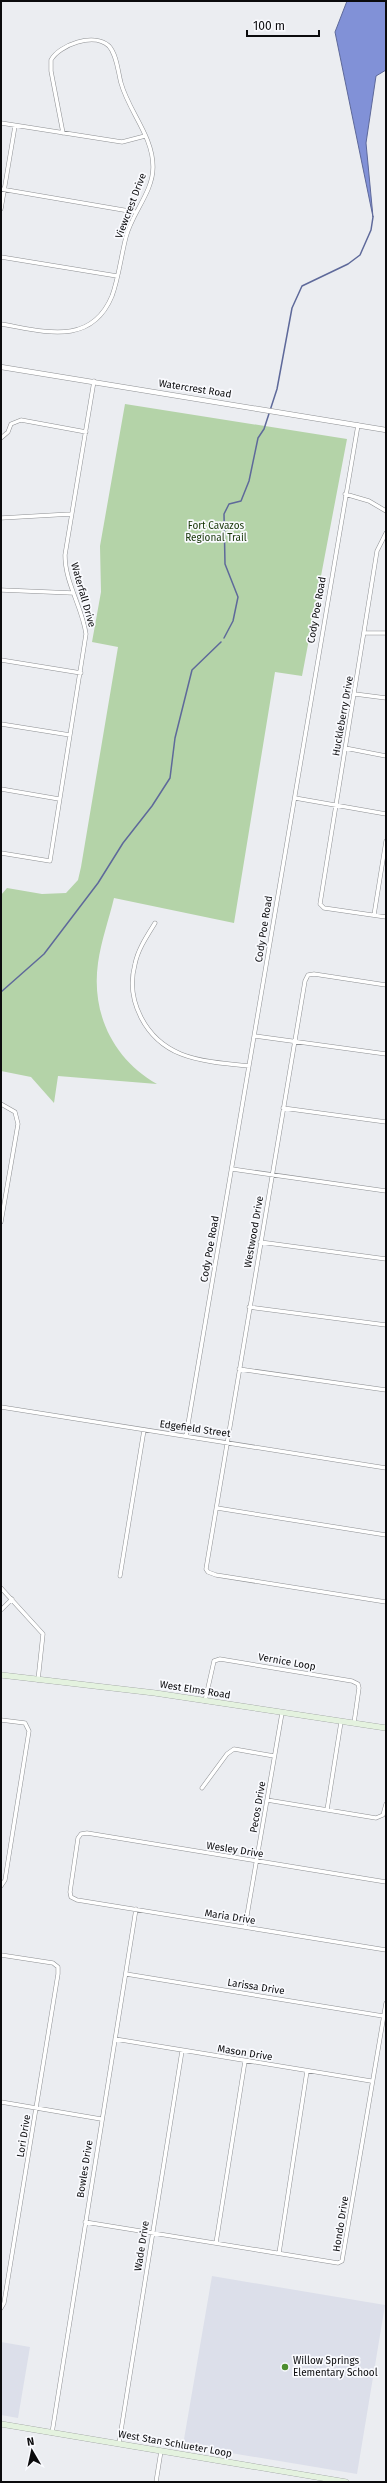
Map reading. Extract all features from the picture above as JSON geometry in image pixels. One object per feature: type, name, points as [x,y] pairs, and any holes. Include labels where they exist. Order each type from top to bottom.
[{"type":"main road","name":"West Elms Road","points":[[1,1675],[37,1681],[155,1693],[386,1728]]},
{"type":"main road","name":"West Stan Schlueter Loop","points":[[1,2424],[346,2482]]},
{"type":"street","name":"Viewcrest Drive","points":[[1,324],[67,333],[86,326],[104,309],[112,295],[126,236],[135,212],[148,189],[153,169],[151,152],[123,90],[114,55],[104,42],[94,39],[81,40],[55,55],[51,60],[51,71],[63,133]]},
{"type":"street","points":[[1,123],[122,142],[145,136]]},
{"type":"street","points":[[1,209],[3,189],[15,126]]},
{"type":"street","points":[[3,189],[135,212]]},
{"type":"street","points":[[1,256],[117,276]]},
{"type":"street","name":"Watercrest Road","points":[[1,368],[386,430]]},
{"type":"street","name":"Waterfall Drive","points":[[1,853],[50,861],[86,634],[80,607],[73,593],[65,561],[71,514],[94,382]]},
{"type":"street","points":[[1,438],[8,432],[11,424],[21,420],[86,432]]},
{"type":"street","name":"Cody Poe Road","points":[[186,1436],[250,1066],[345,494],[358,425]]},
{"type":"street","points":[[345,494],[369,501],[386,511]]},
{"type":"street","points":[[1,518],[71,514]]},
{"type":"street","name":"Huckleberry Drive","points":[[374,915],[324,908],[320,904],[365,634],[377,551],[386,533]]},
{"type":"street","points":[[1,590],[73,593]]},
{"type":"street","points":[[365,634],[386,633]]},
{"type":"street","points":[[1,660],[81,673]]},
{"type":"street","points":[[355,694],[386,698]]},
{"type":"street","points":[[1,724],[70,735]]},
{"type":"street","points":[[345,748],[386,756]]},
{"type":"street","points":[[1,789],[59,799]]},
{"type":"street","points":[[295,798],[386,814]]},
{"type":"street","points":[[386,841],[374,915],[386,917]]},
{"type":"street","points":[[155,923],[139,950],[133,975],[134,1000],[147,1027],[159,1041],[180,1054],[250,1066]]},
{"type":"street","name":"Westwood Drive","points":[[386,984],[314,974],[308,975],[294,1041],[249,1307],[207,1570],[216,1575],[386,1602]]},
{"type":"street","points":[[255,1036],[386,1054]]},
{"type":"street","points":[[1,1104],[15,1112],[18,1124],[1,1222]]},
{"type":"street","points":[[283,1108],[386,1122]]},
{"type":"street","points":[[232,1169],[386,1191]]},
{"type":"street","points":[[260,1242],[386,1259]]},
{"type":"street","points":[[249,1307],[386,1325]]},
{"type":"street","points":[[239,1368],[386,1390]]},
{"type":"street","name":"Edgefield Street","points":[[1,1407],[386,1468]]},
{"type":"street","points":[[120,1576],[144,1430]]},
{"type":"street","points":[[217,1508],[386,1535]]},
{"type":"street","points":[[1,1588],[43,1634],[37,1681]]},
{"type":"street","points":[[1,1610],[12,1599]]},
{"type":"street","name":"Vernice Loop","points":[[205,1701],[214,1661],[220,1659],[352,1681],[358,1684],[360,1688],[354,1723]]},
{"type":"street","name":"Pecos Drive","points":[[245,1927],[282,1713]]},
{"type":"street","points":[[1,1720],[28,1725],[29,1731],[6,1880],[1,1886]]},
{"type":"street","points":[[327,1810],[341,1722]]},
{"type":"street","points":[[202,1788],[227,1754],[234,1749],[274,1756]]},
{"type":"street","points":[[267,1800],[382,1817],[386,1804]]},
{"type":"street","name":"Wesley Drive","points":[[71,1897],[70,1892],[78,1838],[81,1834],[87,1833],[386,1882]]},
{"type":"street","name":"Maria Drive","points":[[71,1897],[77,1900],[386,1950]]},
{"type":"street","name":"Bowles Drive","points":[[52,2433],[136,1909]]},
{"type":"street","name":"Lori Drive","points":[[1,1955],[53,1963],[58,1967],[4,2303],[1,2308]]},
{"type":"street","name":"Larissa Drive","points":[[126,1974],[383,2016]]},
{"type":"street","name":"Hondo Drive","points":[[85,2222],[338,2263],[342,2261],[371,2081],[386,2003]]},
{"type":"street","name":"Mason Drive","points":[[115,2039],[371,2081]]},
{"type":"street","name":"Wade Drive","points":[[119,2443],[182,2051]]},
{"type":"street","points":[[216,2243],[245,2061]]},
{"type":"street","points":[[279,2253],[307,2071]]},
{"type":"street","points":[[1,2102],[102,2119]]},
{"type":"street","points":[[156,2482],[161,2451]]},
{"type":"shaded area","name":"Willow Springs Elementary School","points":[[212,2276],[385,2305],[357,2474],[183,2445]]},
{"type":"shaded area","points":[[1,2342],[30,2347],[18,2418],[1,2415]]},
{"type":"green space","name":"Fort Cavazos Regional Trail","points":[[125,404],[347,439],[302,676],[275,672],[234,923],[114,898],[98,963],[98,999],[102,1017],[108,1033],[128,1062],[157,1084],[58,1076],[54,1103],[31,1077],[1,1071],[1,895],[7,888],[42,894],[66,893],[78,880],[118,647],[92,642],[101,592],[100,546]]},
{"type":"water","points":[[347,1],[386,1],[386,70],[376,76],[366,143],[373,217],[335,32]]},
{"type":"waterway","points":[[224,638],[233,621],[238,597],[225,564],[224,514],[229,504],[241,501],[249,481],[258,438],[264,429],[277,389],[292,308],[302,286],[348,264],[360,255],[371,230],[373,217]]},
{"type":"waterway","points":[[1,992],[44,954],[98,883],[123,843],[152,806],[170,778],[175,738],[192,670],[221,642]]},
{"type":"place","name":"Willow Springs Elementary School","points":[[285,2367]]}]
